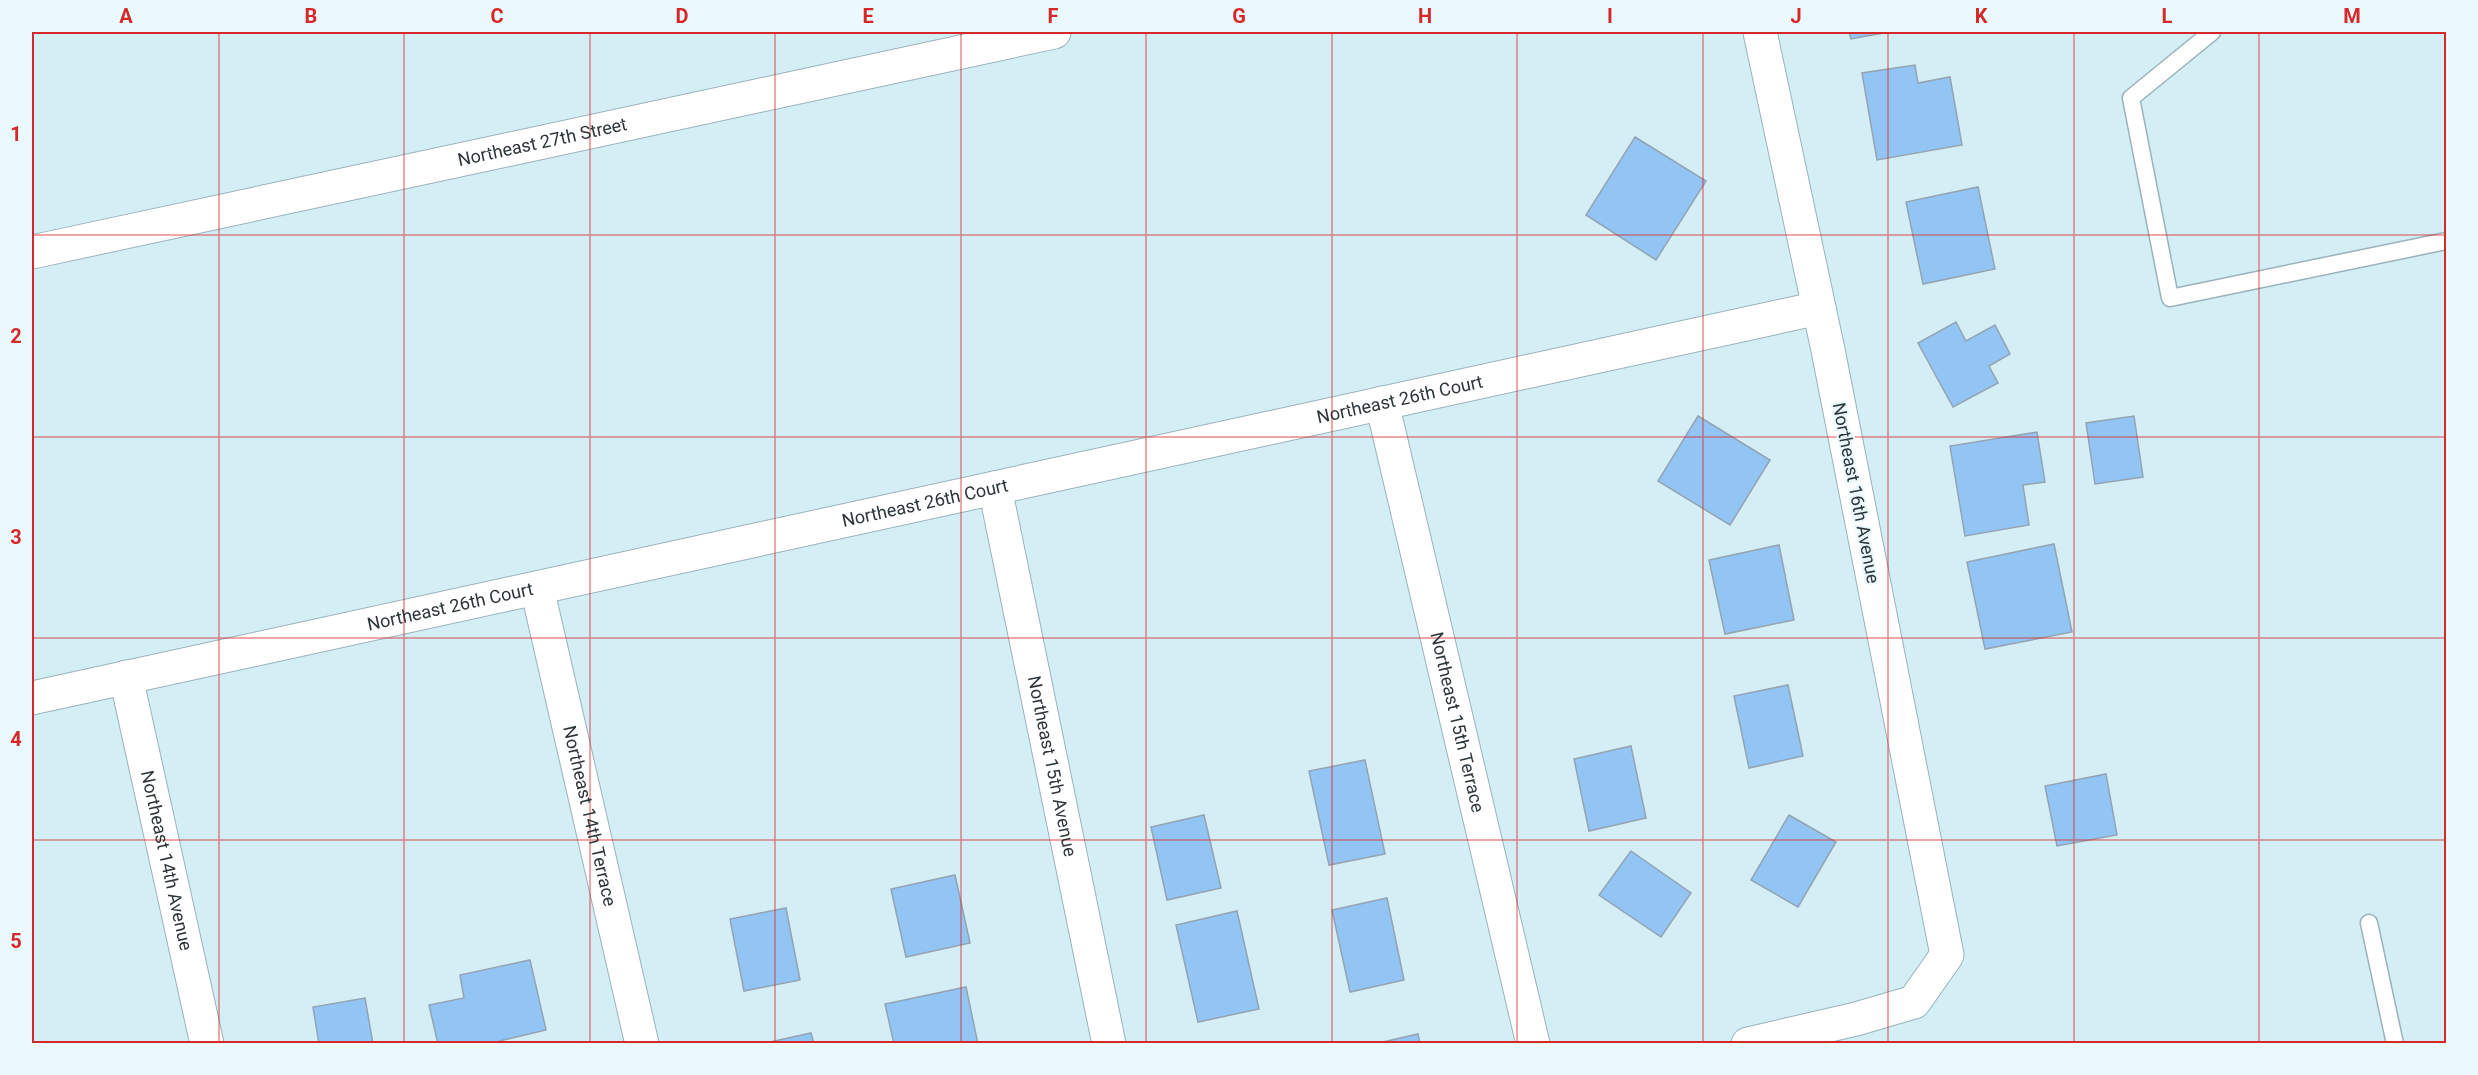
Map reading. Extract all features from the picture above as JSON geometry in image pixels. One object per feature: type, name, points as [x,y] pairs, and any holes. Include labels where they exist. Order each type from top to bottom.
[{"type":"street","name":"Northeast 27th Street","points":[[32,252],[1054,32]]},
{"type":"street","name":"Northeast 16th Avenue","points":[[1748,1044],[1856,1019],[1914,1002],[1947,955],[1819,308],[1760,32]]},
{"type":"street","name":"Northeast 26th Court","points":[[32,698],[1819,308]]},
{"type":"street","name":"Northeast 15th Terrace","points":[[1382,403],[1533,1044]]},
{"type":"street","name":"Northeast 15th Avenue","points":[[995,488],[1109,1044]]},
{"type":"street","name":"Northeast 14th Terrace","points":[[537,588],[642,1044]]},
{"type":"street","name":"Northeast 14th Avenue","points":[[126,677],[207,1044]]},
{"type":"lane","points":[[2212,32],[2131,98],[2170,298],[2446,241]]},
{"type":"lane","points":[[2369,923],[2395,1044]]},
{"type":"building","points":[[1849,32],[1889,32],[1851,39]]},
{"type":"building","points":[[1915,65],[1918,83],[1950,77],[1962,145],[1877,160],[1862,73]]},
{"type":"building","points":[[1635,137],[1706,181],[1656,260],[1586,215]]},
{"type":"building","points":[[1978,187],[1995,269],[1923,284],[1906,202]]},
{"type":"building","points":[[1956,322],[1966,341],[1995,325],[2010,354],[1989,366],[1998,383],[1953,407],[1918,343]]},
{"type":"building","points":[[1698,416],[1770,460],[1730,525],[1658,481]]},
{"type":"building","points":[[2134,416],[2143,477],[2095,484],[2086,423]]},
{"type":"building","points":[[2037,432],[2045,482],[2023,485],[2029,525],[1965,536],[1950,446]]},
{"type":"building","points":[[2054,544],[2072,632],[1985,649],[1967,562]]},
{"type":"building","points":[[1779,545],[1794,620],[1725,634],[1709,560]]},
{"type":"building","points":[[1788,685],[1803,756],[1749,768],[1734,696]]},
{"type":"building","points":[[1631,746],[1646,818],[1589,831],[1574,759]]},
{"type":"building","points":[[1365,760],[1385,854],[1329,865],[1309,771]]},
{"type":"building","points":[[2106,774],[2117,835],[2057,846],[2045,786]]},
{"type":"building","points":[[1204,815],[1221,888],[1167,900],[1151,827]]},
{"type":"building","points":[[1789,815],[1836,842],[1798,907],[1751,880]]},
{"type":"building","points":[[1631,851],[1691,893],[1661,937],[1599,895]]},
{"type":"building","points":[[955,875],[970,943],[906,957],[891,889]]},
{"type":"building","points":[[1387,898],[1404,980],[1350,992],[1332,910]]},
{"type":"building","points":[[786,908],[800,980],[744,991],[730,919]]},
{"type":"building","points":[[1237,911],[1259,1009],[1198,1022],[1176,925]]},
{"type":"building","points":[[530,960],[546,1030],[487,1044],[438,1044],[429,1005],[464,998],[460,975]]},
{"type":"building","points":[[966,987],[978,1044],[894,1044],[885,1004]]},
{"type":"building","points":[[365,998],[373,1044],[319,1044],[313,1007]]},
{"type":"building","points":[[811,1033],[814,1044],[761,1044]]},
{"type":"building","points":[[1418,1034],[1420,1044],[1374,1044]]}]
